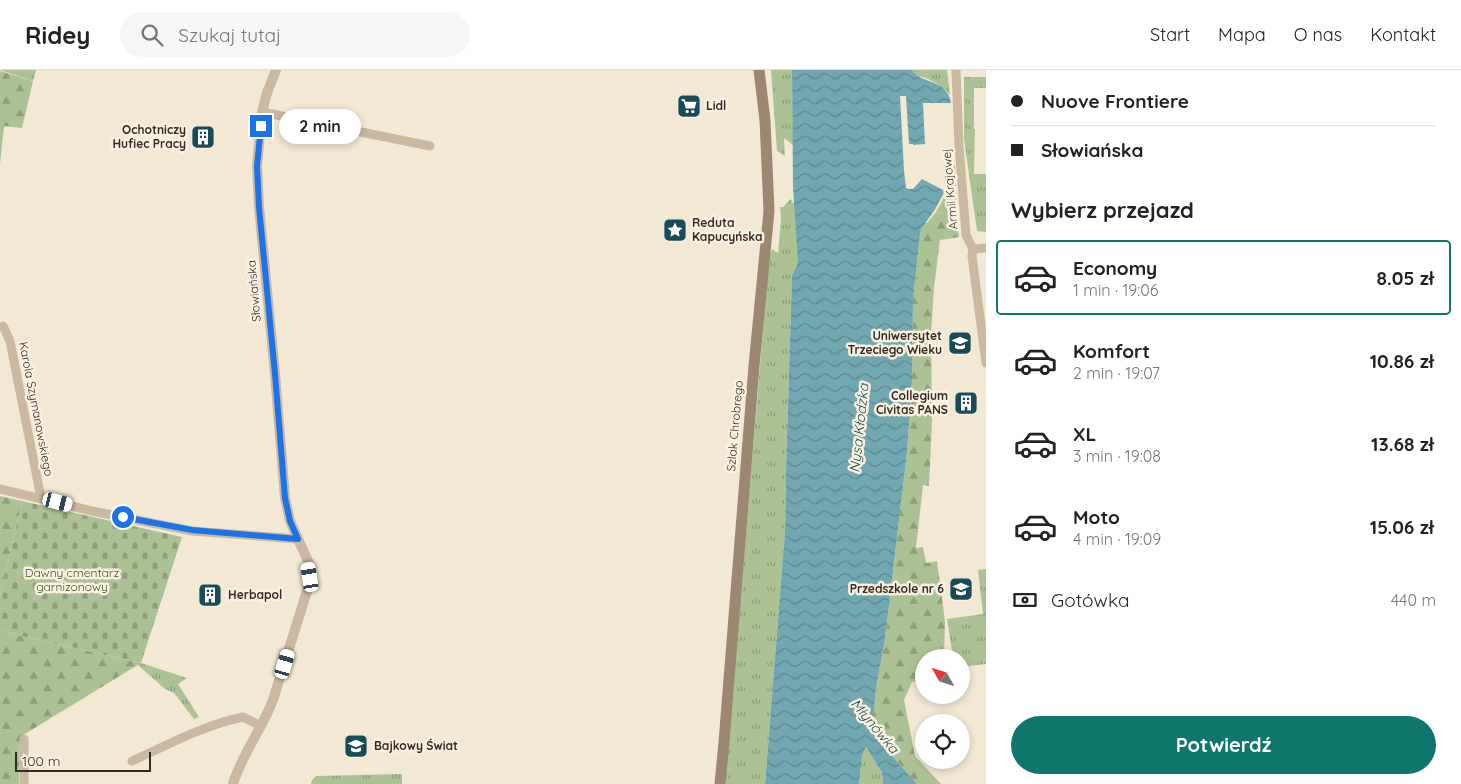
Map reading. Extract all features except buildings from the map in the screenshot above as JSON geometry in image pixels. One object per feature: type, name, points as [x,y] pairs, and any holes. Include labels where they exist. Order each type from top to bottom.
[{"type":"main road","name":"Szlak Chrobrego","points":[[720,784],[754,366],[769,211],[765,120],[759,70]]},
{"type":"street","name":"Słowiańska","points":[[233,784],[245,754],[273,700],[310,577],[308,561],[290,521],[285,498],[259,207],[257,166],[262,112],[276,70]]},
{"type":"street","name":"Armii Krajowej","points":[[956,70],[959,146],[966,235],[973,249],[972,256],[986,363]]},
{"type":"street","points":[[262,112],[430,146]]},
{"type":"street","points":[[973,249],[986,248]]},
{"type":"street","name":"Karola Szymanowskiego","points":[[3,326],[10,341],[41,498]]},
{"type":"street","points":[[0,490],[92,511],[192,530],[298,539]]},
{"type":"street","points":[[132,761],[202,729],[228,720],[243,716],[261,726]]},
{"type":"street","points":[[24,739],[24,784]]},
{"type":"green space","points":[[0,70],[36,70],[33,81]]},
{"type":"green space","points":[[771,70],[792,70],[793,145],[784,138],[785,156],[777,151]]},
{"type":"green space","points":[[912,70],[947,70],[950,95],[939,85],[916,75]]},
{"type":"green space","points":[[0,71],[33,81],[22,128],[4,126],[0,164]]},
{"type":"green space","points":[[964,77],[986,77],[986,88],[974,88],[974,174],[986,174],[986,232],[977,231],[964,139]]},
{"type":"green space","points":[[953,164],[955,166],[957,215],[936,212],[948,189]]},
{"type":"green space","points":[[791,199],[793,203],[795,202],[798,263],[792,275],[785,532],[765,784],[725,784],[769,257],[772,249],[778,253],[781,219],[780,207],[783,207]]},
{"type":"green space","points":[[936,212],[957,215],[959,237],[940,240],[931,334],[932,421],[929,486],[923,485],[916,548],[923,547],[926,563],[937,561],[945,621],[944,649],[915,649],[915,682],[912,682],[904,700],[915,756],[915,769],[927,769],[941,784],[917,784],[893,757],[873,722],[876,688],[885,639],[907,452],[912,381],[913,300],[920,234],[925,222],[927,223]]},
{"type":"green space","points":[[0,496],[22,501],[0,597]]},
{"type":"green space","name":"Dawny cmentarz garnizonowy","points":[[22,501],[182,537],[141,663],[0,631],[0,597]]},
{"type":"green space","points":[[986,569],[986,664],[970,666],[970,649],[952,649],[947,619],[983,614],[978,570]]},
{"type":"green space","points":[[0,631],[141,663],[20,737],[19,784],[0,784]]},
{"type":"green space","points":[[141,663],[187,678],[178,684],[199,717],[194,719],[174,693],[165,689],[138,665]]},
{"type":"green space","points":[[866,747],[882,773],[883,784],[859,784],[862,756]]},
{"type":"green space","points":[[402,774],[402,784],[311,784],[316,776]]},
{"type":"water","points":[[792,70],[912,70],[916,75],[945,89],[951,103],[923,103],[925,144],[913,145],[909,144],[906,96],[900,96],[906,188],[913,189],[922,179],[945,191],[921,229],[920,234],[913,300],[912,381],[907,452],[885,639],[876,688],[873,722],[893,757],[917,784],[883,784],[882,773],[866,747],[862,756],[859,784],[765,784],[785,532],[792,275],[798,263],[793,187]]},
{"type":"place","name":"Lidl","points":[[689,106]]},
{"type":"place","name":"Ochotniczy Hufiec Pracy","points":[[203,137]]},
{"type":"place","name":"Reduta Kapucyńska","points":[[675,230]]},
{"type":"place","name":"Uniwersytet Trzeciego Wieku","points":[[960,343]]},
{"type":"place","name":"Collegium Civitas PANS","points":[[966,403]]},
{"type":"place","name":"Przedszkole nr 6","points":[[961,589]]},
{"type":"place","name":"Herbapol","points":[[210,595]]},
{"type":"place","name":"Bajkowy Świat","points":[[356,746]]},
{"type":"route","points":[[123,517],[192,530],[298,539],[290,521],[285,498],[280,447],[259,207],[257,166],[261,126]]},
{"type":"water label","name":"Nysa Kłodzka","points":[[859,428]]},
{"type":"water label","name":"Młynówka","points":[[875,726]]}]
